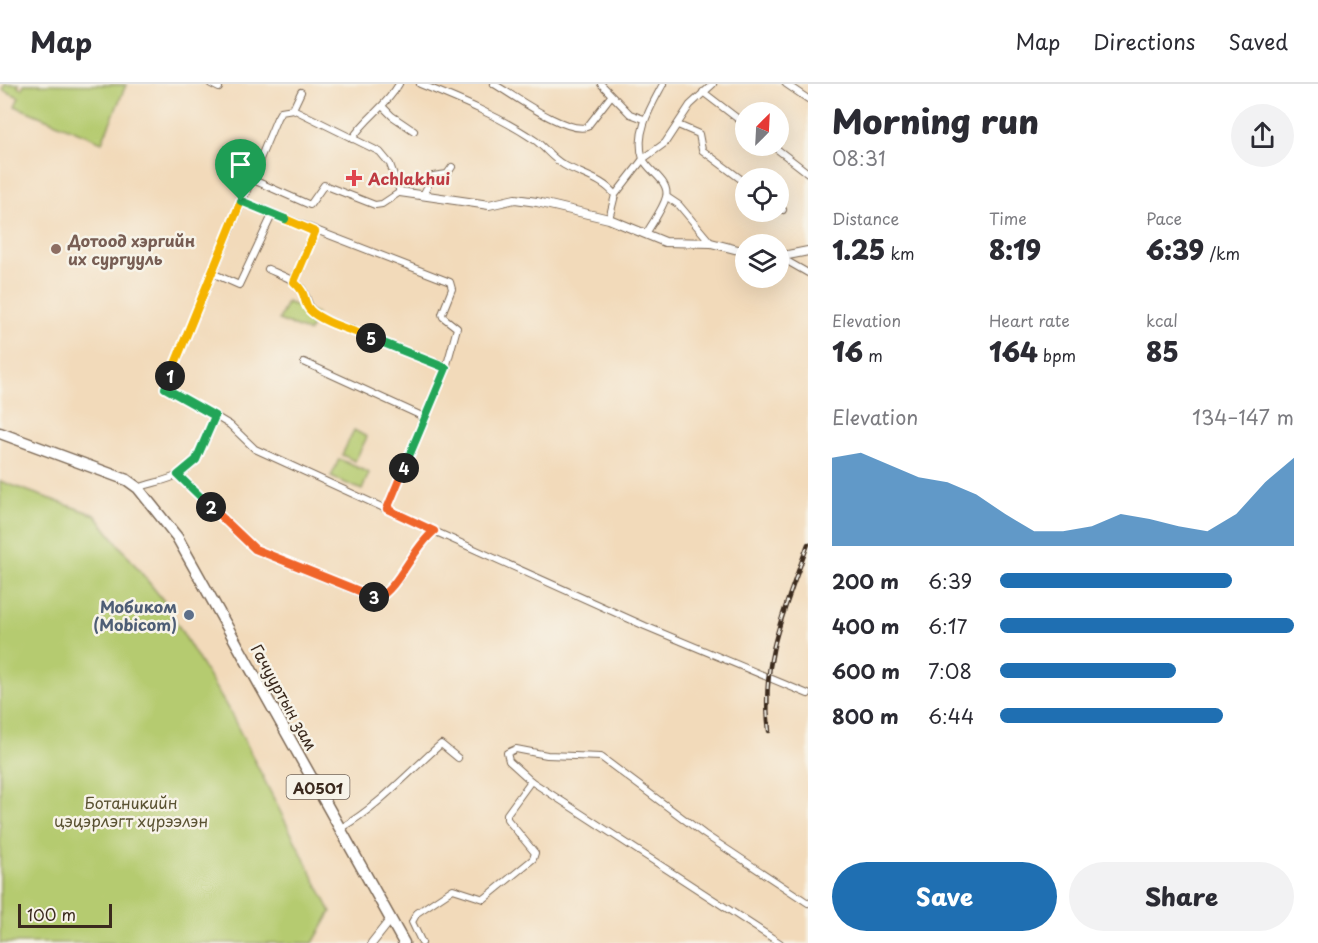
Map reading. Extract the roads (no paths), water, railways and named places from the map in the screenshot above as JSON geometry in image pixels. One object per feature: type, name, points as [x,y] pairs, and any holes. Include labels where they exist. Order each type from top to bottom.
[{"type":"highway","name":"A0501","points":[[0,433],[121,478],[138,488]]},
{"type":"highway","name":"Гачууртын зам","points":[[138,488],[177,537],[404,943]]},
{"type":"main road","points":[[372,943],[391,919]]},
{"type":"street","points":[[211,84],[219,88]]},
{"type":"street","points":[[352,140],[376,111],[384,108],[399,84]]},
{"type":"street","points":[[420,84],[465,102],[512,127],[538,142],[563,165],[610,188],[615,195]]},
{"type":"street","points":[[494,84],[556,121],[576,128],[586,127],[611,96]]},
{"type":"street","points":[[601,84],[630,114],[644,119]]},
{"type":"street","points":[[646,234],[667,197],[666,187],[644,159],[644,119],[663,84]]},
{"type":"street","points":[[609,219],[615,195],[644,159],[665,143],[690,105],[713,84]]},
{"type":"street","points":[[786,84],[808,99]]},
{"type":"street","points":[[293,109],[301,92]]},
{"type":"street","points":[[703,92],[735,116]]},
{"type":"street","points":[[384,108],[414,131]]},
{"type":"street","points":[[400,192],[390,164],[380,152],[293,109],[281,111],[241,201],[165,388],[230,425],[255,449],[645,626],[808,694]]},
{"type":"street","points":[[678,125],[699,134],[702,150],[735,175]]},
{"type":"street","points":[[786,156],[808,173]]},
{"type":"street","points":[[423,195],[433,176],[447,174],[452,167]]},
{"type":"street","points":[[251,179],[310,205],[324,185],[375,205],[382,204],[400,192],[489,205],[515,199],[609,219],[675,243],[711,243],[735,249]]},
{"type":"street","points":[[667,197],[679,205],[711,243]]},
{"type":"street","points":[[241,201],[315,232],[373,254],[392,258],[450,282],[452,289],[442,317],[457,328],[446,368],[387,509]]},
{"type":"street","points":[[212,273],[239,285],[273,213]]},
{"type":"street","points":[[294,282],[315,232]]},
{"type":"street","points":[[789,255],[808,251]]},
{"type":"street","points":[[789,263],[808,273]]},
{"type":"street","points":[[268,270],[294,282],[304,290],[308,309],[318,316],[446,368]]},
{"type":"street","points":[[304,362],[424,417]]},
{"type":"street","points":[[138,488],[178,475],[196,460],[215,416]]},
{"type":"street","points":[[178,475],[255,549],[378,598],[388,593],[417,549],[434,531]]},
{"type":"street","points":[[341,828],[387,795],[406,773],[441,744],[458,758]]},
{"type":"street","points":[[780,943],[531,781],[508,761],[507,753],[516,749],[548,755],[601,757],[704,834],[808,903]]},
{"type":"street","points":[[422,943],[412,922],[417,913],[453,889],[484,900],[533,859],[535,853],[507,819],[507,814],[531,781]]},
{"type":"railway","points":[[769,731],[767,706],[771,658],[783,613],[808,544]]},
{"type":"place","name":"Achlakhui","points":[[354,178]]},
{"type":"place","name":"Дотоод хэргийн их сургууль","points":[[56,249]]},
{"type":"place","name":"Мобиком (Mobicom)","points":[[189,615]]},
{"type":"park label","name":"Ботаникийн цэцэрлэгт хүрээлэн","points":[[131,811]]}]
